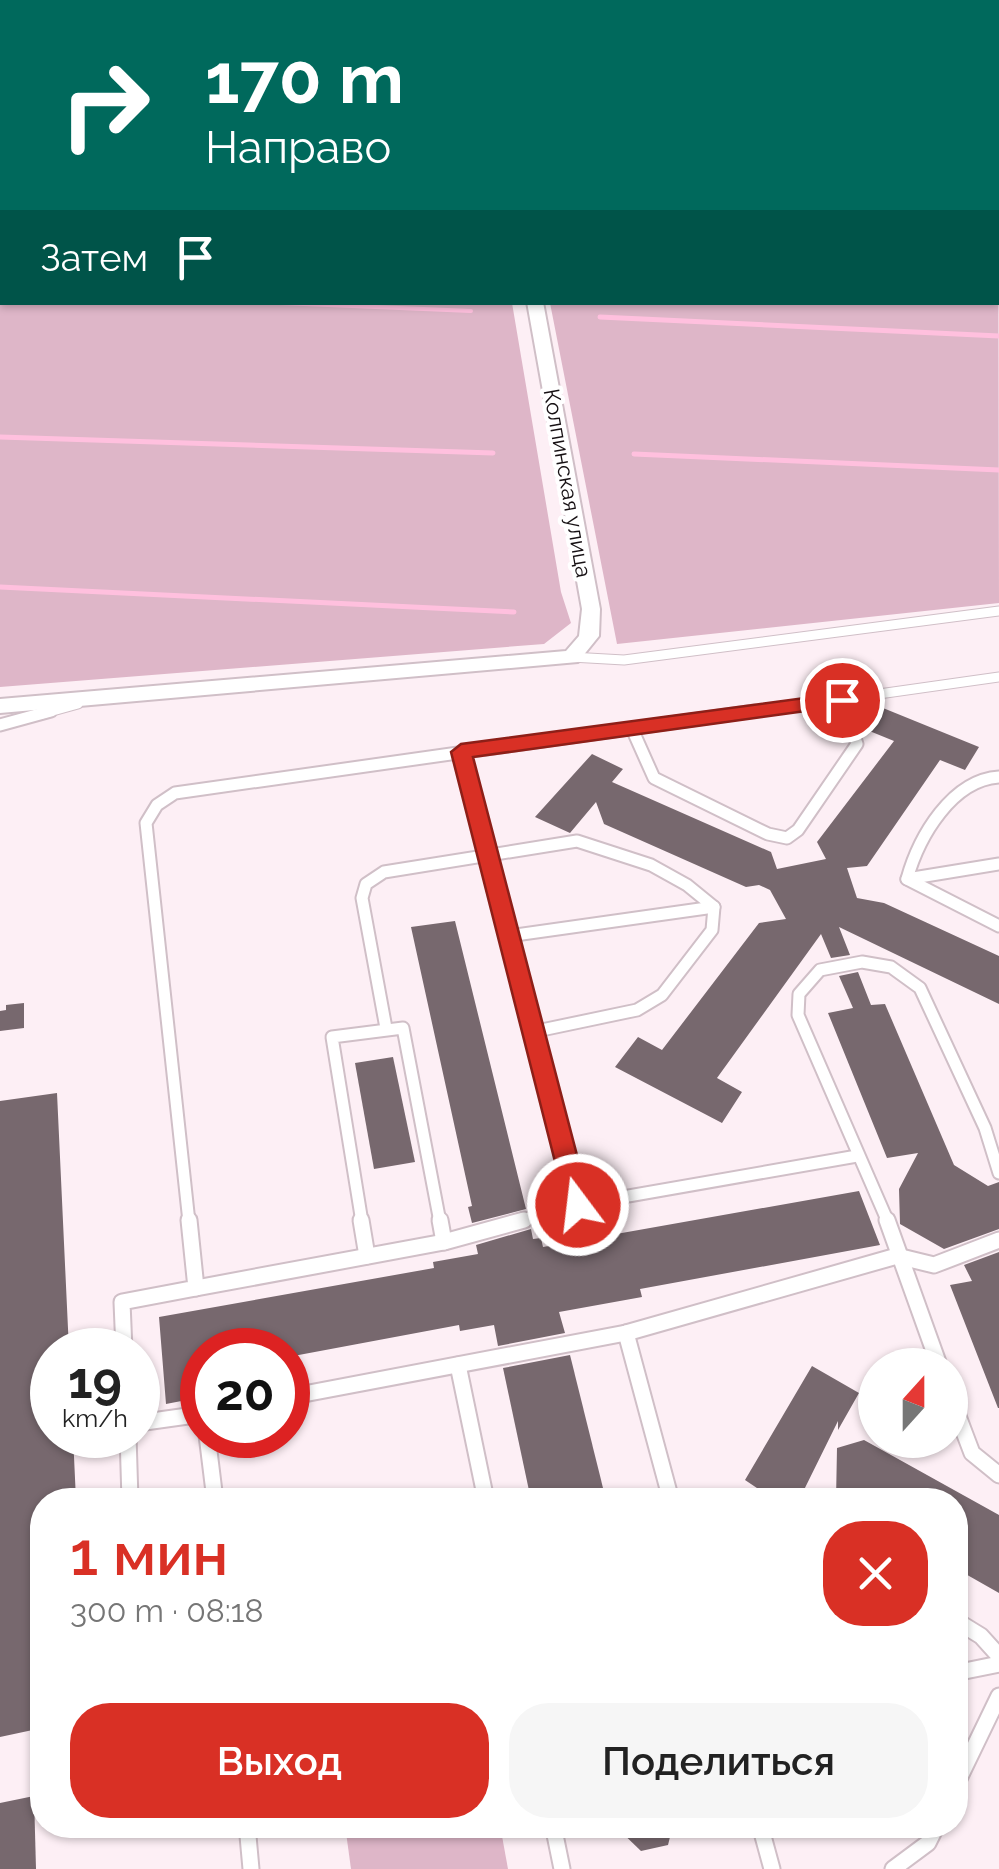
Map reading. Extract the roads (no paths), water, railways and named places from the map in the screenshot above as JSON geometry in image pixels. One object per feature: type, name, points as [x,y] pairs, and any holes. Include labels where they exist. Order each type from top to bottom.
[{"type":"street","name":"Колпинская улица","points":[[536,305],[592,608],[588,641],[571,657]]},
{"type":"street","points":[[0,706],[571,657]]},
{"type":"lane","points":[[571,657],[624,660],[999,611]]},
{"type":"lane","points":[[196,1288],[146,824],[157,805],[175,793],[999,677]]},
{"type":"lane","points":[[0,725],[100,698]]},
{"type":"lane","points":[[633,731],[654,778],[768,834],[788,838],[798,830],[856,744],[842,700]]},
{"type":"lane","points":[[461,752],[578,1205]]},
{"type":"lane","points":[[907,879],[909,864],[956,795],[975,780],[999,776]]},
{"type":"lane","points":[[386,1028],[362,898],[366,884],[384,872],[578,841],[606,846],[702,893],[714,907],[712,930],[662,995],[637,1010],[532,1032]]},
{"type":"lane","points":[[907,879],[999,864]]},
{"type":"lane","points":[[907,879],[921,890],[999,926]]},
{"type":"lane","points":[[508,936],[714,907]]},
{"type":"lane","points":[[932,1348],[897,1256],[897,1242],[798,1015],[799,994],[820,970],[862,962],[892,968],[920,988],[992,1126],[999,1174]]},
{"type":"lane","points":[[367,1256],[332,1037],[403,1028],[444,1242]]},
{"type":"lane","points":[[123,1328],[122,1302],[444,1242],[578,1205],[857,1156]]},
{"type":"lane","points":[[310,1393],[626,1333],[897,1256],[934,1265],[999,1240]]},
{"type":"lane","points":[[626,1333],[669,1488]]},
{"type":"lane","points":[[458,1365],[484,1488]]},
{"type":"lane","points":[[968,1442],[972,1453],[999,1474]]},
{"type":"lane","points":[[129,1458],[130,1488]]},
{"type":"lane","points":[[210,1458],[214,1488]]},
{"type":"lane","points":[[968,1628],[999,1656]]},
{"type":"lane","points":[[968,1670],[999,1664]]},
{"type":"lane","points":[[968,1760],[999,1696]]},
{"type":"lane","points":[[248,1838],[252,1869]]},
{"type":"lane","points":[[556,1838],[562,1869]]},
{"type":"lane","points":[[764,1838],[772,1869]]},
{"type":"lane","points":[[893,1869],[930,1838]]},
{"type":"waterway","points":[[328,305],[471,311]]},
{"type":"waterway","points":[[600,317],[999,336]]},
{"type":"waterway","points":[[0,437],[493,453]]},
{"type":"waterway","points":[[634,454],[999,470]]},
{"type":"waterway","points":[[0,587],[514,612]]}]
